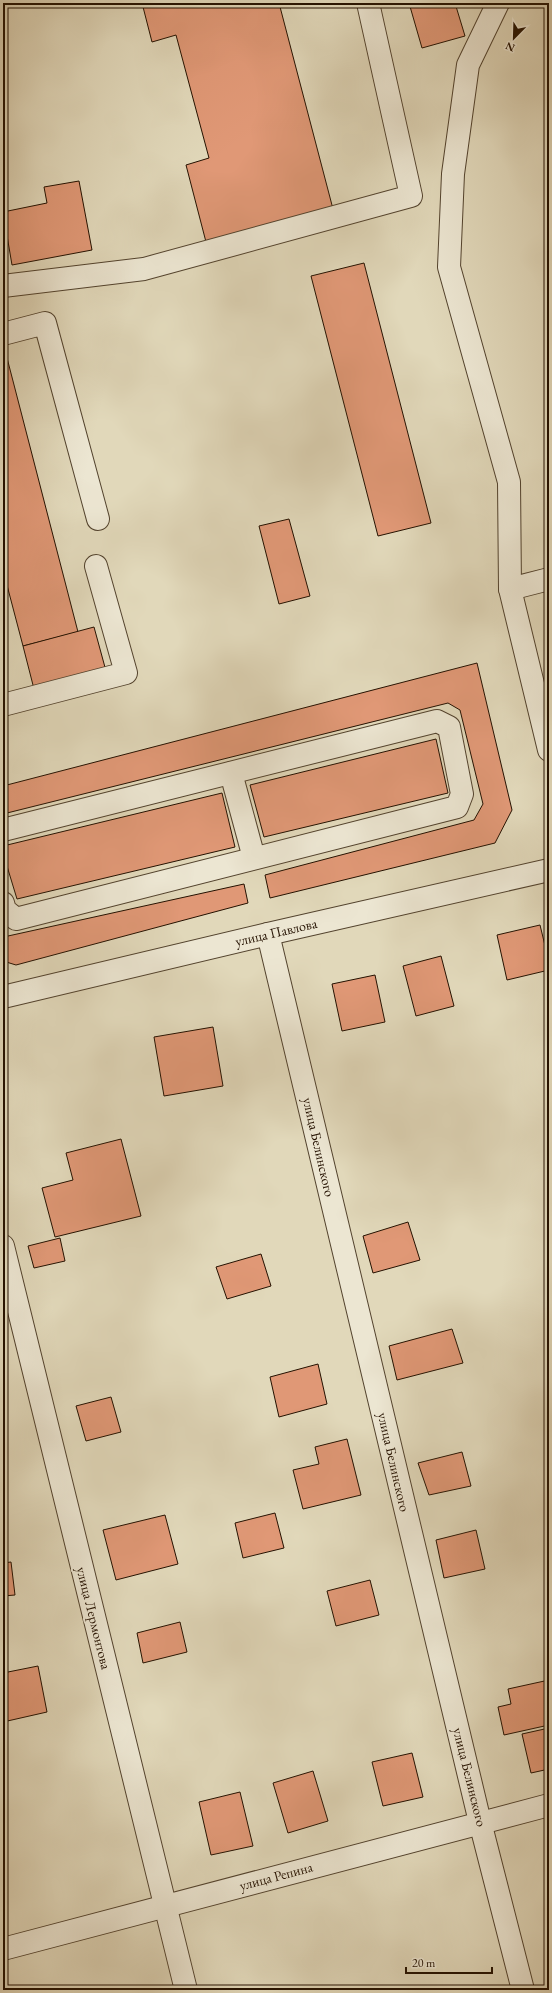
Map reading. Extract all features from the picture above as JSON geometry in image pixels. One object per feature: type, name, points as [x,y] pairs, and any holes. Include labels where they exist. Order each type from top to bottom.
[{"type":"street","points":[[3,286],[144,269],[411,196],[368,3]]},
{"type":"street","points":[[498,3],[468,65],[453,174],[449,267],[509,482],[510,589],[549,750]]},
{"type":"street","points":[[3,334],[45,323],[98,519]]},
{"type":"street","points":[[3,705],[126,673],[96,566]]},
{"type":"street","points":[[510,589],[549,579]]},
{"type":"street","points":[[3,830],[436,722],[449,727],[462,794],[457,807],[16,919],[5,910],[3,903]]},
{"type":"street","points":[[231,773],[254,858]]},
{"type":"street","name":"улица Павлова","points":[[3,997],[268,934],[549,870]]},
{"type":"street","name":"улица Белинского","points":[[268,934],[480,1822],[523,1990]]},
{"type":"street","name":"улица Лермонтова","points":[[3,1246],[186,1990]]},
{"type":"street","name":"улица Репина","points":[[3,1949],[164,1905],[549,1805]]},
{"type":"building","points":[[142,3],[279,3],[333,209],[206,242],[186,165],[209,158],[176,35],[152,42]]},
{"type":"building","points":[[409,3],[455,3],[465,36],[422,48]]},
{"type":"building","points":[[79,181],[92,250],[12,265],[3,212],[47,203],[44,187]]},
{"type":"building","points":[[364,263],[431,523],[378,536],[311,276]]},
{"type":"building","points":[[6,354],[78,632],[23,646],[3,570],[3,355]]},
{"type":"building","points":[[289,519],[310,596],[279,604],[259,526]]},
{"type":"building","points":[[94,627],[106,671],[34,689],[23,646]]},
{"type":"building","points":[[477,663],[512,810],[495,843],[270,898],[265,875],[474,820],[483,804],[460,710],[448,703],[3,814],[3,786]]},
{"type":"building","points":[[436,739],[448,793],[264,837],[250,785]]},
{"type":"building","points":[[222,793],[235,847],[17,899],[3,853],[3,846]]},
{"type":"building","points":[[244,884],[248,903],[16,965],[3,961],[3,933],[8,936]]},
{"type":"building","points":[[540,925],[549,962],[549,970],[507,980],[497,935]]},
{"type":"building","points":[[441,956],[454,1006],[416,1016],[403,966]]},
{"type":"building","points":[[375,975],[385,1022],[342,1031],[332,984]]},
{"type":"building","points":[[213,1027],[223,1086],[164,1096],[154,1037]]},
{"type":"building","points":[[121,1139],[141,1216],[55,1237],[42,1188],[73,1180],[66,1153]]},
{"type":"building","points":[[408,1222],[420,1260],[373,1273],[363,1236]]},
{"type":"building","points":[[60,1238],[65,1261],[34,1268],[28,1246]]},
{"type":"building","points":[[261,1254],[271,1286],[227,1299],[216,1267]]},
{"type":"building","points":[[452,1329],[463,1363],[397,1380],[389,1346]]},
{"type":"building","points":[[318,1364],[327,1404],[279,1417],[270,1377]]},
{"type":"building","points":[[111,1397],[121,1432],[86,1441],[76,1406]]},
{"type":"building","points":[[347,1439],[361,1495],[303,1509],[293,1470],[319,1464],[315,1447]]},
{"type":"building","points":[[462,1452],[471,1486],[429,1495],[418,1463]]},
{"type":"building","points":[[275,1513],[284,1548],[243,1558],[235,1523]]},
{"type":"building","points":[[165,1515],[178,1564],[116,1580],[103,1530]]},
{"type":"building","points":[[476,1530],[485,1569],[444,1578],[436,1540]]},
{"type":"building","points":[[11,1562],[15,1595],[3,1596],[3,1563]]},
{"type":"building","points":[[370,1580],[379,1615],[336,1626],[327,1591]]},
{"type":"building","points":[[180,1622],[187,1652],[143,1663],[137,1633]]},
{"type":"building","points":[[38,1666],[47,1712],[3,1722],[3,1673]]},
{"type":"building","points":[[549,1680],[549,1725],[504,1735],[498,1707],[511,1704],[508,1689]]},
{"type":"building","points":[[549,1728],[549,1769],[531,1773],[522,1734]]},
{"type":"building","points":[[412,1753],[423,1797],[383,1806],[372,1762]]},
{"type":"building","points":[[313,1771],[328,1821],[288,1833],[273,1783]]},
{"type":"building","points":[[240,1792],[253,1846],[211,1855],[199,1802]]}]
